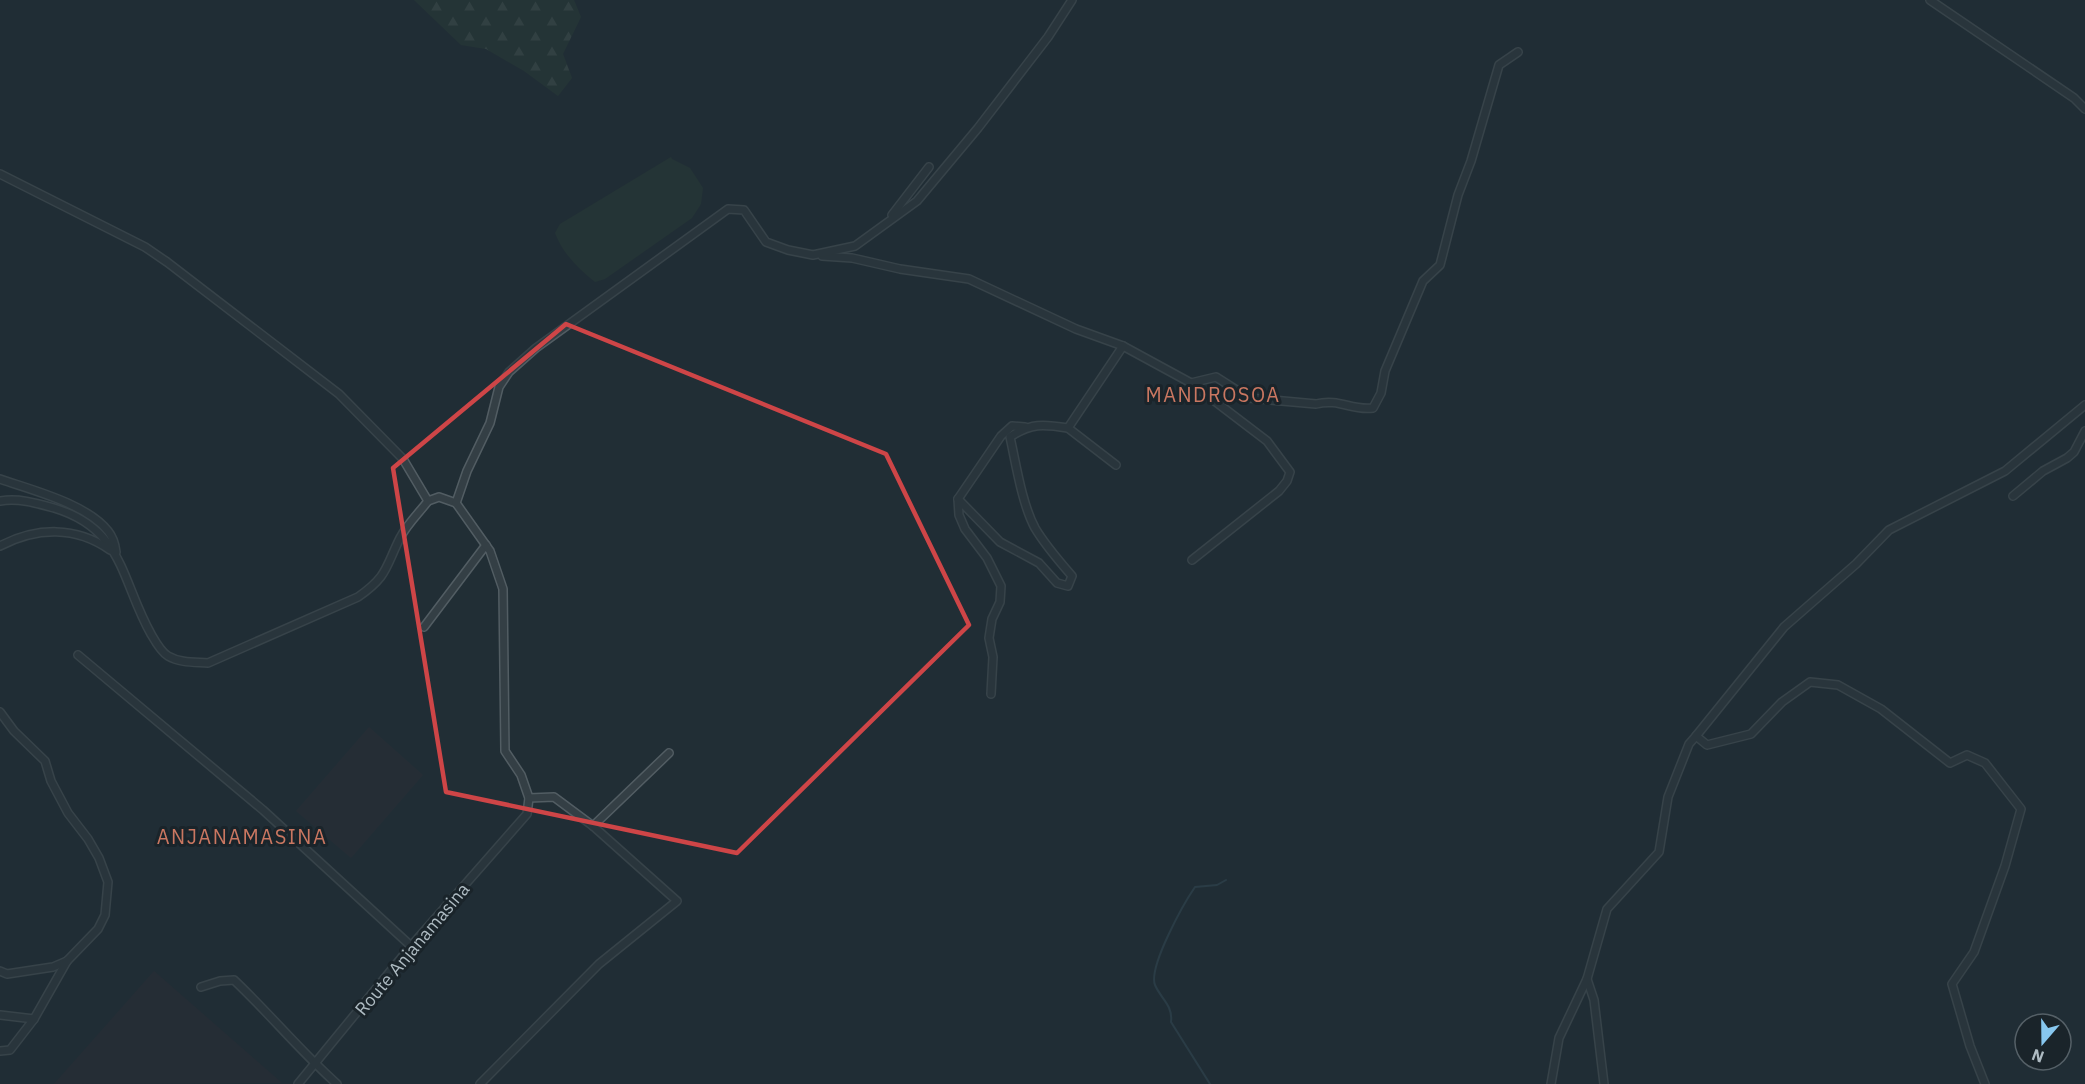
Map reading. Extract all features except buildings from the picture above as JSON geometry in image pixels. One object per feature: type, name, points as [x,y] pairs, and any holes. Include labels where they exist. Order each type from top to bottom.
[{"type":"street","points":[[813,255],[855,246],[918,201],[1048,37],[1072,0]]},
{"type":"street","points":[[1930,0],[2074,98],[2085,109]]},
{"type":"street","points":[[1191,383],[1216,377],[1249,398],[1316,404],[1327,401],[1341,402],[1360,410],[1373,408],[1381,393],[1385,370],[1423,281],[1440,265],[1458,195],[1471,161],[1499,65],[1518,52]]},
{"type":"street","points":[[887,222],[929,167]]},
{"type":"street","points":[[0,174],[145,247],[167,262],[339,394],[403,459],[428,501]]},
{"type":"street","points":[[456,503],[467,471],[490,423],[499,387],[509,372],[536,348],[728,209],[744,210],[766,242],[788,250],[813,255],[852,258],[900,269],[969,279],[1076,329],[1123,346],[1191,383],[1267,441],[1290,472],[1287,481],[1279,492],[1192,560]]},
{"type":"street","points":[[1068,428],[1123,346]]},
{"type":"street","points":[[1551,1084],[1559,1038],[1587,978],[1607,909],[1659,852],[1668,797],[1689,744],[1784,627],[1856,564],[1889,530],[2005,471],[2085,405]]},
{"type":"street","points":[[991,694],[993,657],[989,638],[992,619],[1000,602],[1001,586],[987,558],[965,528],[959,515],[958,499],[1001,436],[1012,426],[1047,424],[1068,428],[1116,465]]},
{"type":"street","points":[[958,499],[999,542],[1039,563],[1057,584],[1068,586],[1072,576],[1051,552],[1034,526],[1021,488],[1010,437],[1025,427]]},
{"type":"street","points":[[2013,496],[2043,471],[2067,458],[2073,452],[2085,430]]},
{"type":"street","points":[[0,479],[67,503],[93,516],[108,530],[155,642],[167,655],[188,662],[208,663],[357,597],[383,576],[401,538],[428,501],[439,497],[456,503],[486,544],[502,589],[505,751],[521,776],[529,798],[554,796],[593,826],[677,901],[599,964],[480,1084]]},
{"type":"street","points":[[0,501],[12,499],[33,502],[64,511],[104,537],[117,555]]},
{"type":"street","points":[[0,546],[12,540],[62,531],[96,540],[117,555]]},
{"type":"street","points":[[424,627],[486,544]]},
{"type":"street","points":[[78,655],[264,810],[411,946]]},
{"type":"street","points":[[1696,736],[1707,745],[1751,734],[1782,702],[1810,682],[1838,685],[1881,709],[1950,764],[1967,755],[1984,763],[2021,809],[2005,866],[1974,952],[1952,984],[1970,1046],[1985,1084]]},
{"type":"street","points":[[0,712],[14,731],[45,761],[68,813],[88,839],[99,858],[108,882],[105,915],[98,929],[67,961],[34,1019],[10,1050],[0,1051]]},
{"type":"street","points":[[593,826],[669,753]]},
{"type":"street","name":"Route Anjanamasina","points":[[298,1084],[316,1065],[411,946],[527,814],[529,798]]},
{"type":"street","points":[[2,973],[53,968],[67,961]]},
{"type":"street","points":[[1587,978],[1594,1000],[1604,1084]]},
{"type":"street","points":[[201,987],[220,981],[234,980],[337,1084]]},
{"type":"street","points":[[0,1015],[34,1019]]},
{"type":"highlighted area","points":[[566,324],[886,454],[969,625],[737,853],[446,792],[393,468]]},
{"type":"shaded area","points":[[369,727],[423,775],[351,858],[296,811]]},
{"type":"shaded area","points":[[154,971],[282,1083],[54,1084]]},
{"type":"green space","points":[[414,0],[574,0],[581,17],[563,54],[572,78],[558,96],[524,71],[486,49],[461,45]]},
{"type":"green space","points":[[671,157],[690,168],[703,188],[701,204],[692,218],[605,279],[595,282],[562,248],[555,233],[560,224]]},
{"type":"waterway","points":[[1210,1084],[1171,1022],[1170,1011],[1157,990],[1154,976],[1168,935],[1195,887],[1217,885],[1226,880]]},
{"type":"district","name":"MANDROSOA","points":[[1213,394]]},
{"type":"district","name":"ANJANAMASINA","points":[[242,836]]}]
